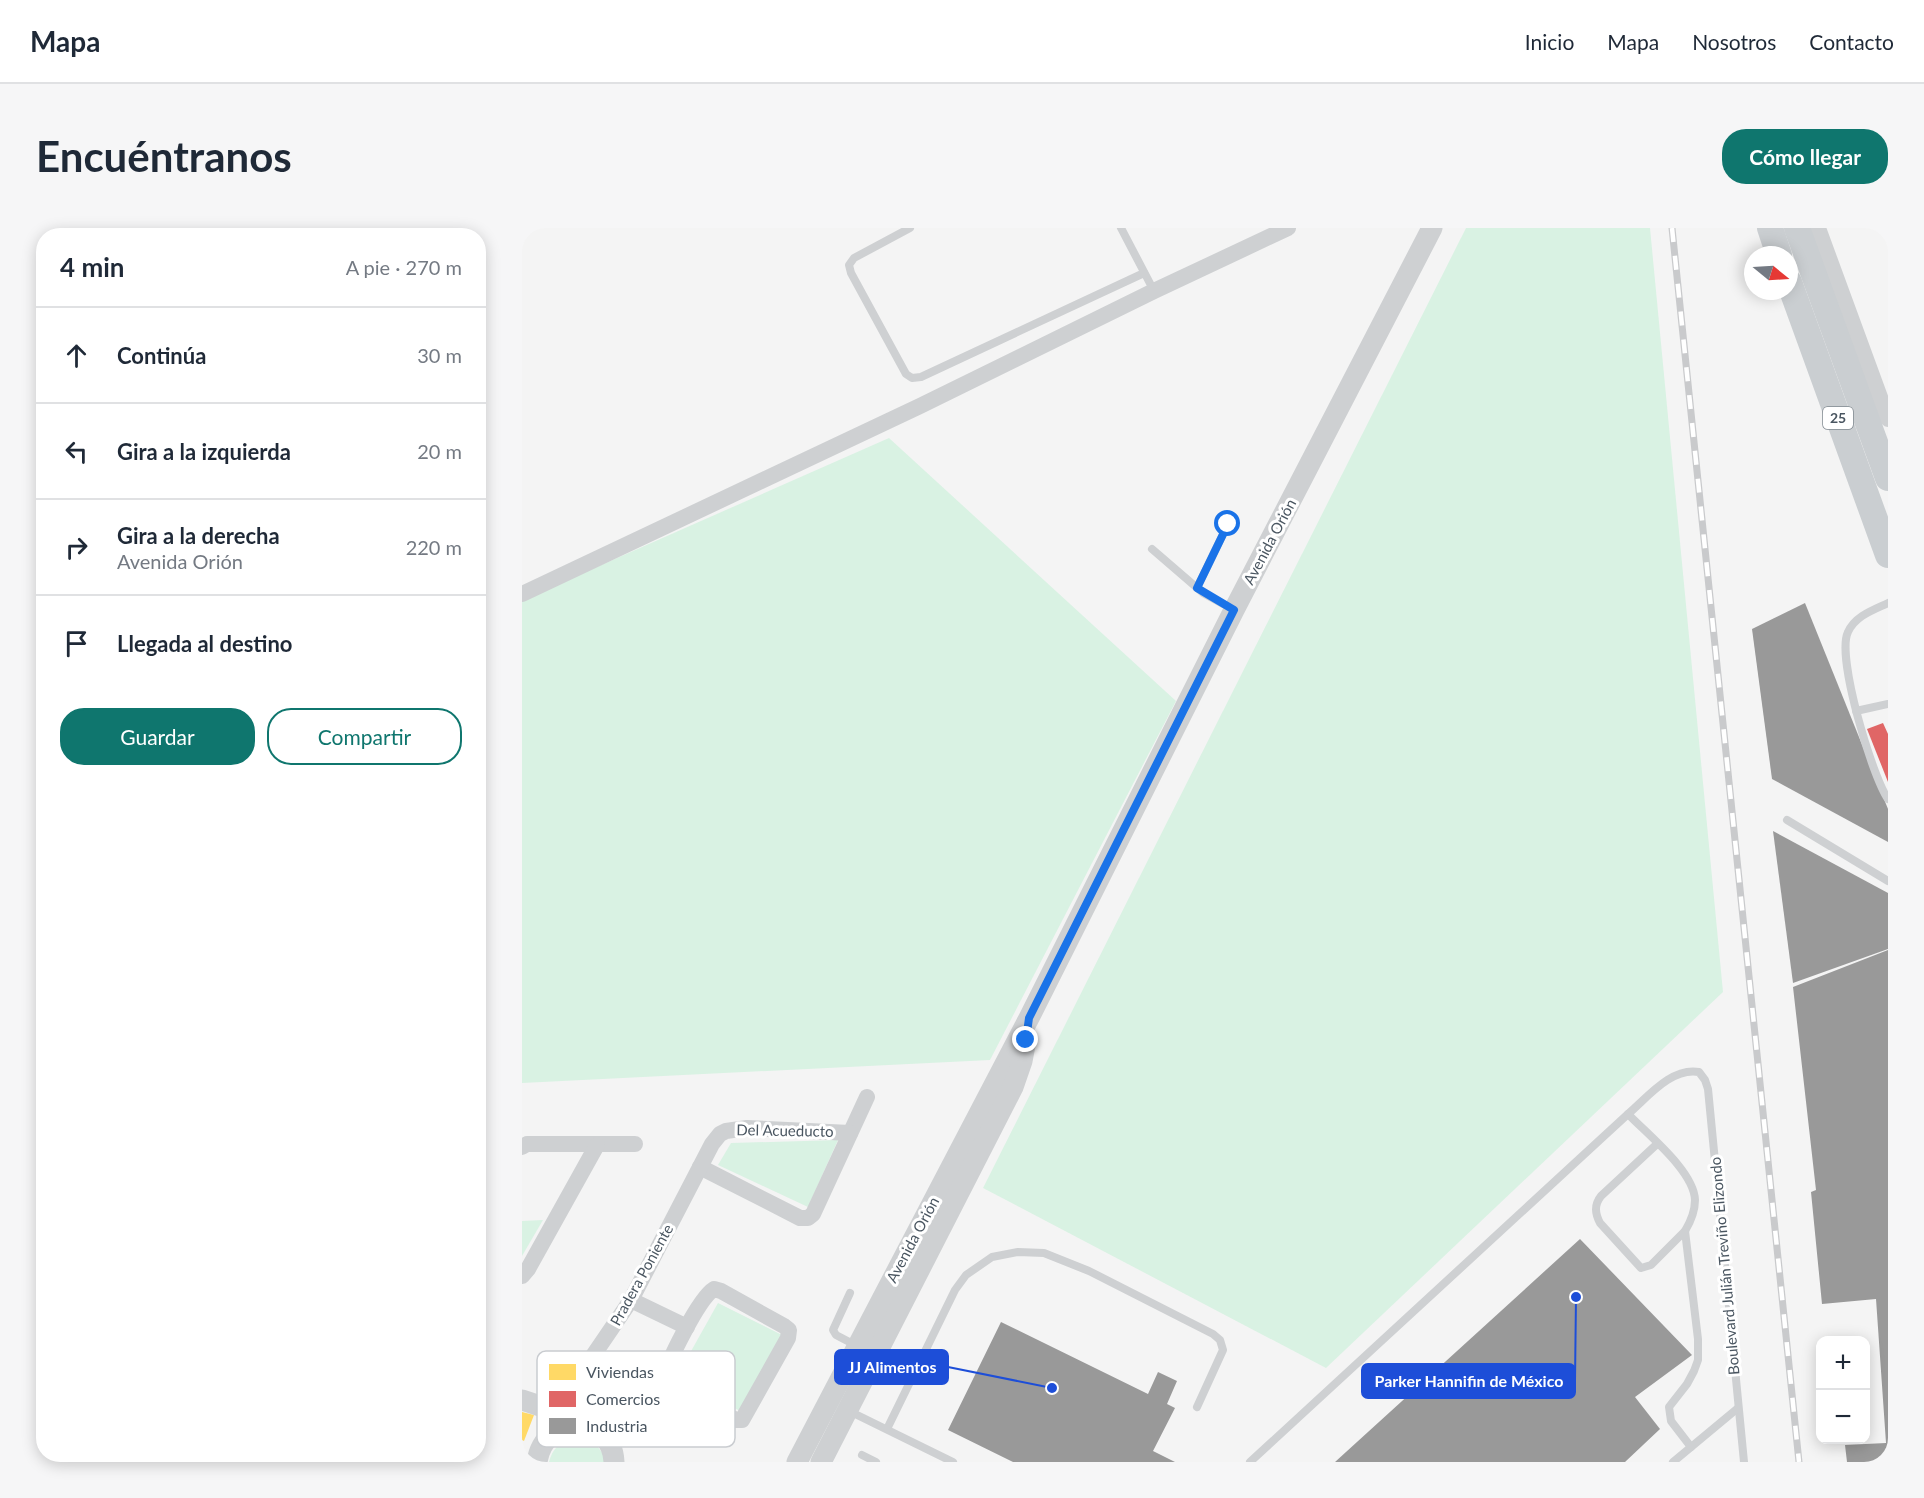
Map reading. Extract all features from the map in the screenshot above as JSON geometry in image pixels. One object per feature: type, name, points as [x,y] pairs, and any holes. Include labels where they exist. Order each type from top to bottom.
[{"type":"main road","points":[[1770,228],[1776,246]]},
{"type":"main road","name":"25","points":[[1797,228],[1879,443],[1888,478]]},
{"type":"main road","name":"25","points":[[1796,300],[1888,555]]},
{"type":"street","points":[[522,594],[920,406],[1288,228]]},
{"type":"street","name":"Avenida Orión","points":[[797,1462],[1029,1018],[1234,610],[1432,228]]},
{"type":"street","points":[[1818,228],[1888,419]]},
{"type":"street","name":"Avenida Orión","points":[[821,1462],[1013,1087],[1022,1061],[1029,1018]]},
{"type":"street","points":[[700,1167],[800,1218],[807,1218],[813,1214],[867,1096]]},
{"type":"street","name":"Del Acueducto","points":[[720,1134],[747,1128],[850,1133]]},
{"type":"street","name":"Pradera Poniente","points":[[596,1351],[631,1300],[712,1144],[720,1134]]},
{"type":"street","points":[[522,1147],[527,1144],[635,1144]]},
{"type":"street","points":[[522,1276],[597,1145]]},
{"type":"street","points":[[676,1351],[708,1293],[714,1289],[788,1328],[788,1338],[742,1420],[735,1420]]},
{"type":"street","points":[[631,1300],[687,1328]]},
{"type":"street","points":[[522,1400],[537,1406]]},
{"type":"street","points":[[522,1454],[536,1462],[541,1447]]},
{"type":"street","points":[[610,1447],[614,1462]]},
{"type":"lane","points":[[910,228],[854,258],[849,265],[851,273],[906,374],[912,378],[921,377],[1144,273]]},
{"type":"lane","points":[[1121,228],[1154,291]]},
{"type":"lane","points":[[1197,588],[1228,524]]},
{"type":"lane","points":[[1152,549],[1208,597],[1234,610]]},
{"type":"lane","points":[[1888,603],[1852,623],[1846,635],[1845,651],[1863,739],[1888,799]]},
{"type":"lane","points":[[1856,711],[1888,704]]},
{"type":"lane","points":[[1787,820],[1888,881]]},
{"type":"lane","name":"Boulevard Julián Treviño Elizondo","points":[[1628,1114],[1677,1073],[1688,1070],[1699,1072],[1705,1080],[1708,1089],[1744,1462]]},
{"type":"lane","points":[[1250,1462],[1628,1114],[1657,1144],[1687,1177],[1695,1198],[1694,1216],[1685,1231],[1651,1265],[1641,1268],[1600,1223],[1596,1214],[1597,1201],[1601,1196],[1657,1144]]},
{"type":"lane","points":[[1685,1231],[1698,1339],[1698,1360],[1687,1384],[1670,1407],[1670,1414],[1671,1421],[1690,1447]]},
{"type":"lane","points":[[887,1429],[955,1290],[966,1275],[992,1257],[1018,1252],[1044,1253],[1089,1271],[1213,1334],[1220,1340],[1223,1350],[1197,1407]]},
{"type":"lane","points":[[850,1293],[833,1330],[836,1335],[857,1347]]},
{"type":"lane","points":[[1673,1462],[1738,1408]]},
{"type":"lane","points":[[849,1411],[952,1462]]},
{"type":"lane","points":[[862,1455],[876,1462]]},
{"type":"green space","points":[[1466,228],[1650,228],[1723,992],[1326,1368],[983,1188]]},
{"type":"green space","points":[[889,438],[1176,701],[990,1060],[522,1083],[522,600]]},
{"type":"green space","points":[[838,1140],[808,1207],[718,1165],[731,1143]]},
{"type":"green space","points":[[543,1220],[522,1256],[522,1221]]},
{"type":"green space","points":[[718,1303],[782,1335],[742,1412],[735,1408],[735,1351],[691,1351]]},
{"type":"green space","points":[[556,1447],[598,1447],[608,1462],[549,1462]]},
{"type":"building: Viviendas","points":[[522,1412],[534,1415],[524,1441],[522,1440]]},
{"type":"building: Comercios","points":[[1883,723],[1888,734],[1888,782],[1867,729]]},
{"type":"building: Industria","points":[[1805,603],[1888,809],[1888,842],[1772,779],[1752,629]]},
{"type":"building: Industria","points":[[1773,831],[1888,893],[1888,949],[1793,983]]},
{"type":"building: Industria","points":[[1888,950],[1888,1462],[1847,1462],[1845,1445],[1886,1443],[1876,1299],[1822,1304],[1811,1192],[1816,1190],[1793,987]]},
{"type":"building: Industria","points":[[1580,1239],[1692,1355],[1635,1397],[1660,1429],[1625,1462],[1335,1462]]},
{"type":"building: Industria","points":[[1001,1322],[1148,1394],[1158,1372],[1177,1381],[1167,1404],[1175,1408],[1153,1451],[1175,1462],[1013,1462],[948,1430]]},
{"type":"railway","points":[[1672,228],[1799,1462]]},
{"type":"place","name":"Parker Hannifin de México","points":[[1576,1297]]},
{"type":"place","name":"JJ Alimentos","points":[[1052,1388]]},
{"type":"route","points":[[1026,1040],[1029,1018],[1234,610],[1197,588],[1228,524]]}]
